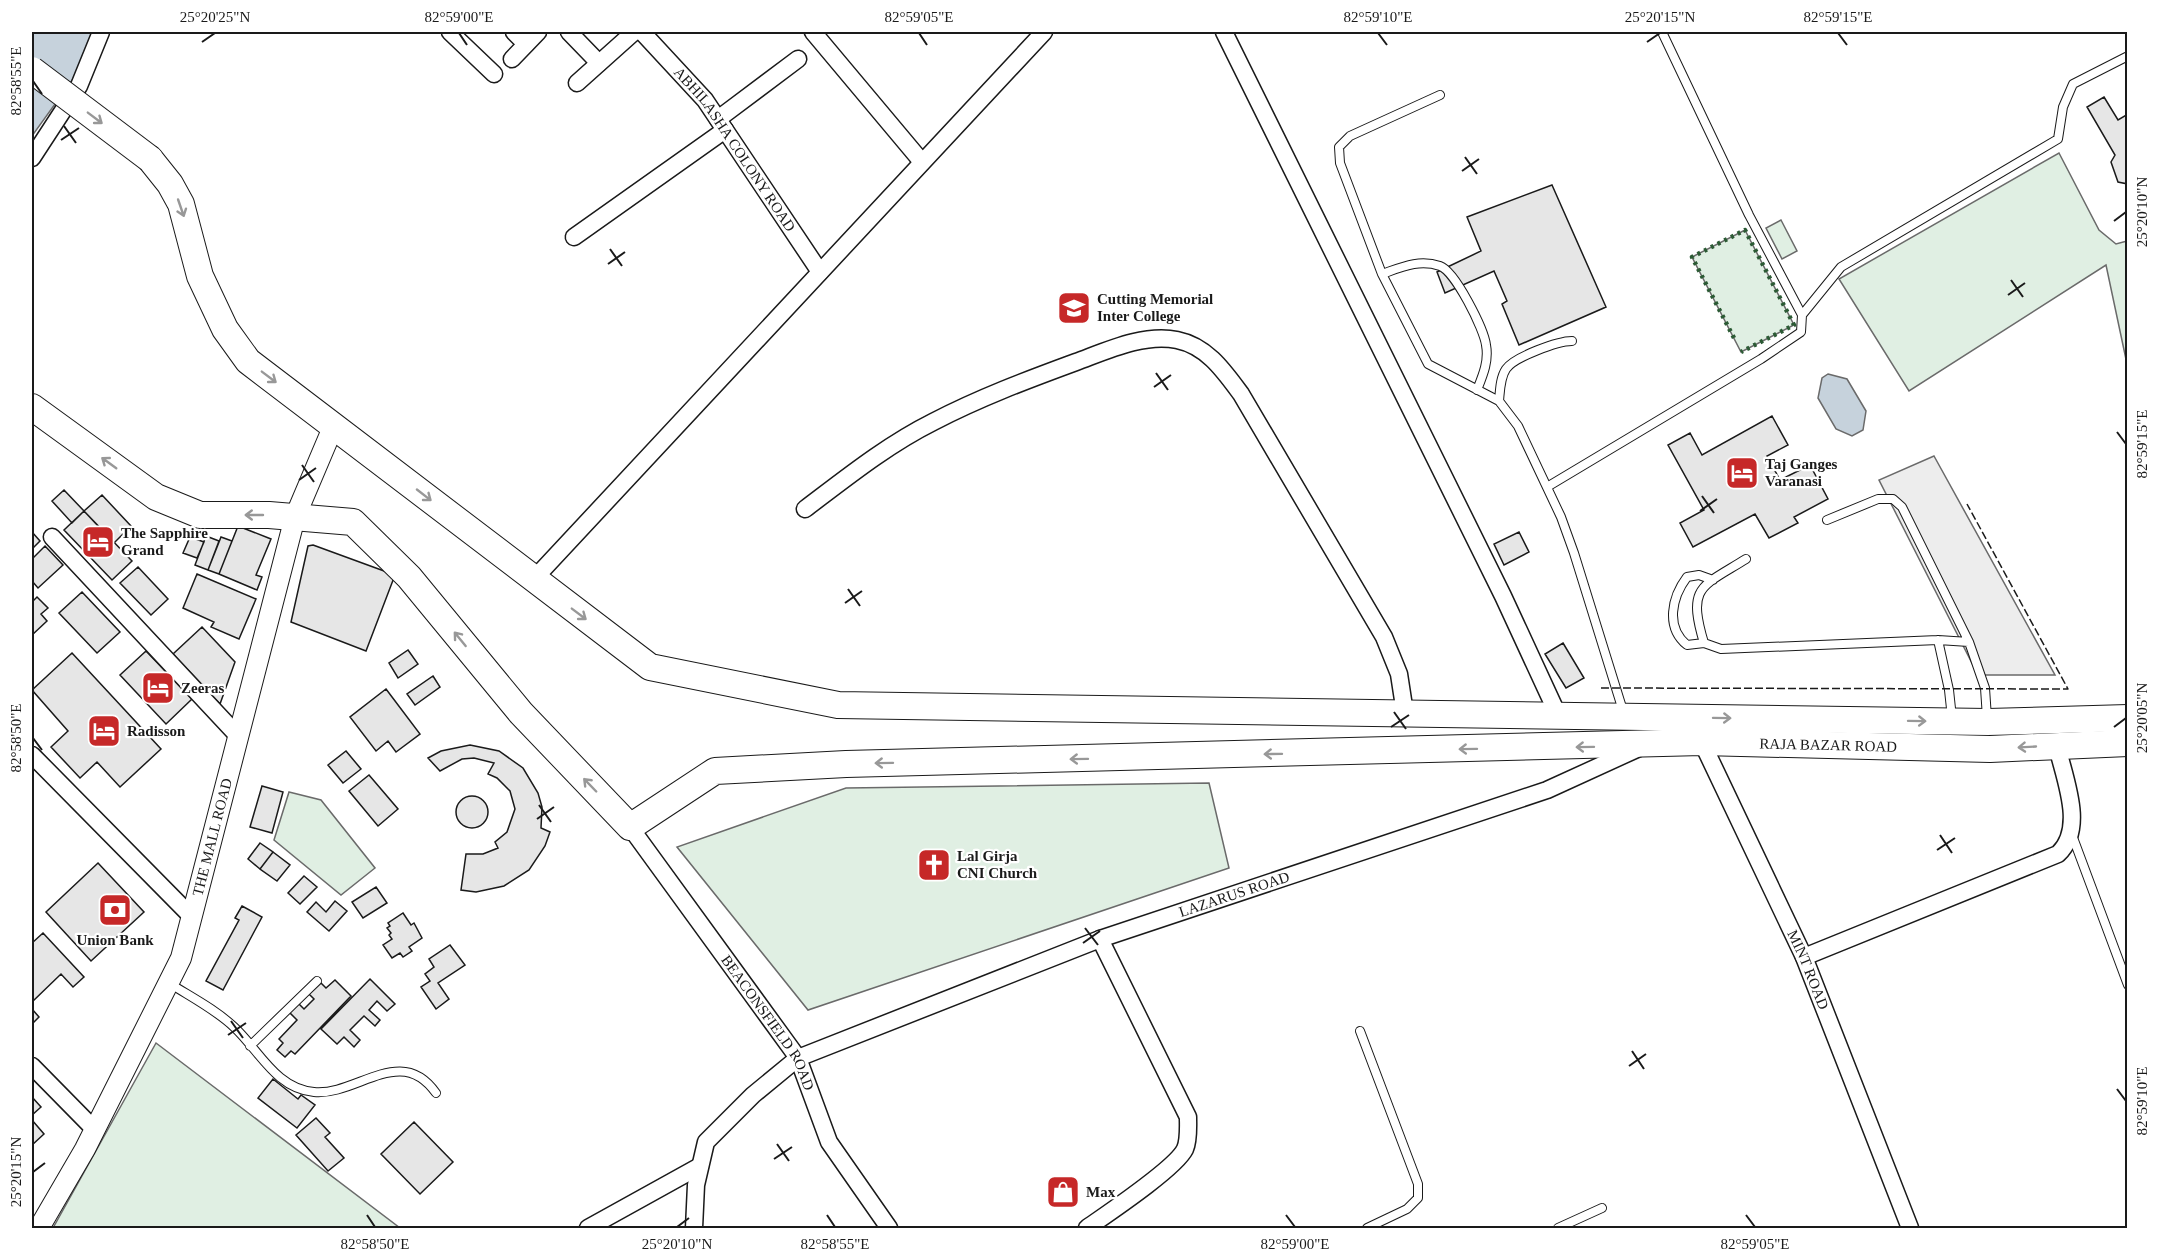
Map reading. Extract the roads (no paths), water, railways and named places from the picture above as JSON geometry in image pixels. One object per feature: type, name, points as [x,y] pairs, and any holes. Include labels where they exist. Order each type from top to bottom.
[{"type":"main road","name":"RAJA BAZAR ROAD","points":[[32,70],[150,159],[170,184],[181,204],[200,276],[225,329],[248,361],[650,667],[838,705],[1952,721],[1989,735],[2056,746],[2127,743]]},
{"type":"main road","points":[[32,406],[156,497],[200,515],[295,517],[353,522],[409,577],[521,713],[630,827]]},
{"type":"main road","name":"RAJA BAZAR ROAD","points":[[630,827],[715,771],[846,764],[1989,735],[2127,718]]},
{"type":"street","points":[[32,158],[79,86],[101,32]]},
{"type":"street","points":[[450,32],[494,74]]},
{"type":"street","points":[[512,59],[532,38],[514,32]]},
{"type":"street","points":[[569,32],[599,63]]},
{"type":"street","points":[[577,83],[634,32]]},
{"type":"street","name":"ABHILASHA COLONY ROAD","points":[[642,32],[672,62],[721,125],[820,272]]},
{"type":"street","points":[[813,32],[922,162]]},
{"type":"street","points":[[534,579],[1044,32]]},
{"type":"street","points":[[1224,32],[1558,715]]},
{"type":"street","points":[[574,237],[721,125],[798,58]]},
{"type":"street","points":[[805,509],[878,455],[922,428],[999,391],[1116,347],[1155,339],[1177,340],[1201,349],[1221,367],[1242,394],[1389,647],[1399,674],[1406,713]]},
{"type":"street","name":"THE MALL ROAD","points":[[39,1228],[95,1130],[181,958],[295,517],[334,426]]},
{"type":"street","points":[[52,537],[239,737]]},
{"type":"street","points":[[1633,716],[1644,745]]},
{"type":"street","name":"MINT ROAD","points":[[1689,717],[1804,957],[1910,1228]]},
{"type":"street","name":"LAZARUS ROAD","points":[[694,1228],[696,1185],[706,1142],[753,1095],[798,1058],[1100,939],[1547,790],[1644,745]]},
{"type":"street","points":[[1804,957],[2058,854],[2067,846],[2074,824],[2056,746]]},
{"type":"street","points":[[32,755],[192,917]]},
{"type":"street","name":"BEACONSFIELD ROAD","points":[[630,827],[798,1058],[829,1142],[889,1228]]},
{"type":"street","points":[[1087,1228],[1158,1177],[1185,1151],[1188,1137],[1188,1117],[1100,939]]},
{"type":"street","points":[[32,1066],[95,1130]]},
{"type":"street","points":[[588,1228],[700,1166]]},
{"type":"lane","points":[[1547,487],[1761,359],[1801,332],[1802,315],[1749,215],[1662,32]]},
{"type":"lane","points":[[1802,315],[1841,267],[2058,139],[2063,107],[2073,84],[2127,56]]},
{"type":"lane","points":[[1440,95],[1350,135],[1339,147],[1340,163],[1382,274],[1428,364],[1449,378],[1499,401],[1518,426],[1547,487],[1574,554],[1633,716]]},
{"type":"lane","points":[[1382,274],[1410,264],[1425,262],[1444,267],[1469,302],[1486,344],[1487,366],[1477,390]]},
{"type":"lane","points":[[1499,401],[1501,381],[1507,368],[1519,359],[1563,341],[1572,341]]},
{"type":"lane","points":[[1827,520],[1878,499],[1893,499],[1902,507],[1969,642],[1985,688],[1989,735]]},
{"type":"lane","points":[[1704,643],[1696,614],[1696,601],[1702,586],[1746,559]]},
{"type":"lane","points":[[1713,580],[1699,575],[1687,577],[1677,590],[1672,612],[1680,639],[1687,645],[1704,643],[1721,650],[1938,640],[1969,642]]},
{"type":"lane","points":[[1938,640],[1949,690],[1952,721]]},
{"type":"lane","points":[[2072,835],[2127,985]]},
{"type":"lane","points":[[250,1046],[317,981]]},
{"type":"lane","points":[[169,983],[234,1027],[272,1071],[295,1088],[315,1093],[395,1072],[415,1073],[425,1078],[436,1093]]},
{"type":"lane","points":[[1360,1031],[1418,1184],[1418,1198],[1407,1209],[1367,1228]]},
{"type":"lane","points":[[1558,1228],[1602,1208]]},
{"type":"place","name":"Cutting Memorial Inter College","points":[[1074,308]]},
{"type":"place","name":"Taj Ganges Varanasi","points":[[1742,473]]},
{"type":"place","name":"The Sapphire Grand","points":[[98,542]]},
{"type":"place","name":"Zeeras","points":[[158,688]]},
{"type":"place","name":"Radisson","points":[[104,731]]},
{"type":"place","name":"Lal Girja CNI Church","points":[[934,865]]},
{"type":"place","name":"Union Bank","points":[[115,910]]},
{"type":"place","name":"Max","points":[[1063,1192]]}]
